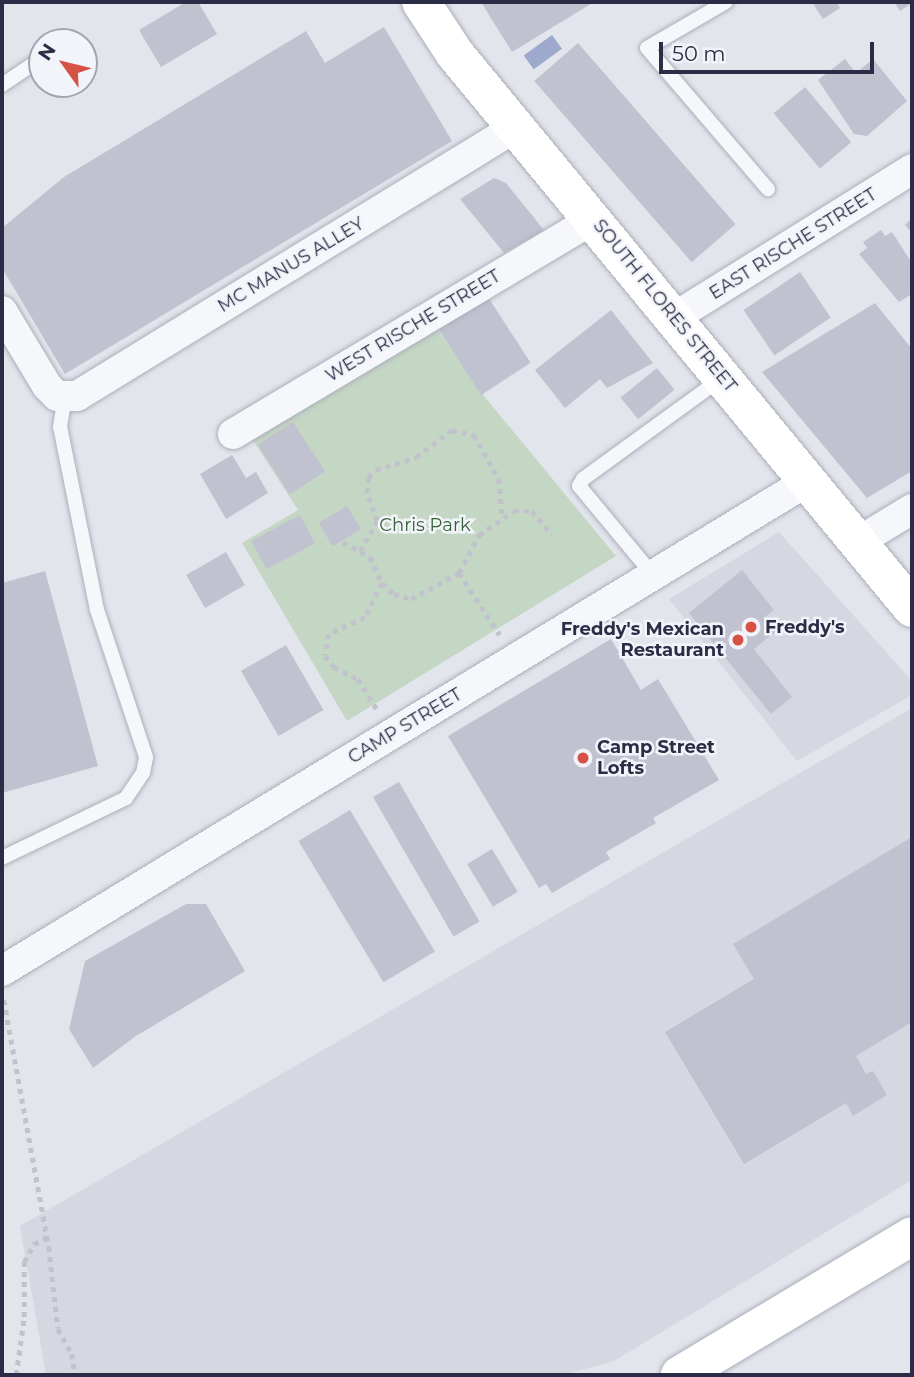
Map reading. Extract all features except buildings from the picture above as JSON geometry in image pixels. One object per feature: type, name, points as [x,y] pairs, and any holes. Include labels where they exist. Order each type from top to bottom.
[{"type":"main road","name":"SOUTH FLORES STREET","points":[[421,2],[455,54],[912,608]]},
{"type":"main road","points":[[680,1375],[912,1236]]},
{"type":"street","name":"MC MANUS ALLEY","points":[[65,397],[77,396],[516,127]]},
{"type":"street","name":"EAST RISCHE STREET","points":[[673,318],[912,169]]},
{"type":"street","name":"WEST RISCHE STREET","points":[[233,434],[593,219]]},
{"type":"street","points":[[2,311],[47,386],[65,397]]},
{"type":"street","name":"CAMP STREET","points":[[3,983],[653,575],[808,481]]},
{"type":"street","points":[[858,542],[912,509]]},
{"type":"lane","points":[[726,2],[647,48],[768,188]]},
{"type":"lane","points":[[2,85],[28,67]]},
{"type":"lane","points":[[653,575],[579,486],[583,479],[722,377]]},
{"type":"lane","points":[[2,858],[126,798],[143,773],[146,757],[97,610],[60,427],[65,397]]},
{"type":"path","points":[[360,551],[377,521],[366,493],[368,477],[376,470],[416,457],[452,430],[474,435],[499,479],[502,516]]},
{"type":"path","points":[[343,542],[370,557],[382,583],[394,594],[411,599],[459,573],[479,535],[502,516],[532,511],[552,536]]},
{"type":"path","points":[[459,573],[500,636]]},
{"type":"path","points":[[378,709],[358,679],[329,663],[324,648],[329,634],[365,618],[382,583]]},
{"type":"path","points":[[3,983],[47,1237],[58,1329],[72,1354],[75,1375]]},
{"type":"path","points":[[16,1375],[24,1317],[24,1262],[34,1244],[47,1237]]},
{"type":"shaded area","points":[[779,532],[912,681],[912,695],[797,761],[669,599]]},
{"type":"shaded area","points":[[912,708],[912,1180],[614,1361],[563,1375],[46,1375],[20,1226]]},
{"type":"green space","name":"Chris Park","points":[[434,324],[484,396],[616,556],[347,721],[242,543],[298,510],[251,437]]},
{"type":"water","points":[[552,35],[562,49],[534,69],[524,56]]},
{"type":"place","name":"Freddy's","points":[[751,627]]},
{"type":"place","name":"Freddy's Mexican Restaurant","points":[[738,640]]},
{"type":"place","name":"Camp Street Lofts","points":[[583,758]]}]
